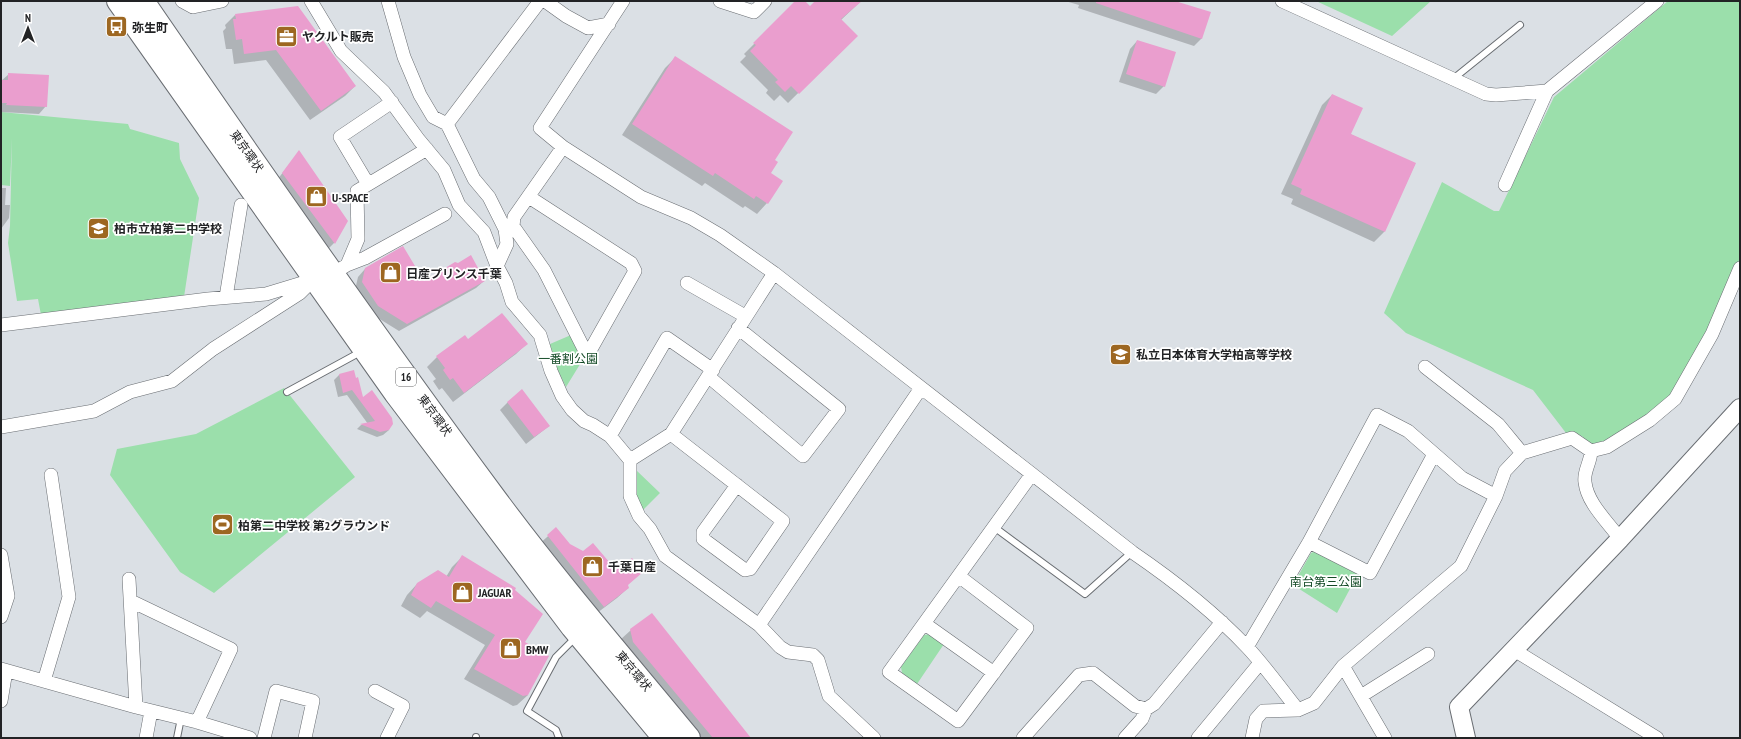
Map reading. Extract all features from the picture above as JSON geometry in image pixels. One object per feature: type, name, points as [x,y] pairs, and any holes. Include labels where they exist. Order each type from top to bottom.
[{"type":"highway","name":"東京環状","points":[[118,1],[331,273],[404,406],[579,635],[664,738]]},
{"type":"highway","name":"東京環状","points":[[143,1],[331,273],[493,496],[588,616],[689,738]]},
{"type":"street","points":[[182,1],[193,7],[222,1]]},
{"type":"street","points":[[311,1],[341,51],[384,92],[392,102],[444,170],[459,205],[484,232],[497,266],[506,283],[512,302],[540,335],[551,371],[562,396],[572,410],[584,421],[593,424],[610,436],[630,460],[630,496],[639,516],[650,529],[665,556],[759,625],[780,647],[788,652],[814,655],[818,660],[829,696],[874,738]]},
{"type":"street","points":[[388,1],[404,57],[420,95],[433,117],[447,124],[474,179],[489,197],[505,229],[507,244],[497,266]]},
{"type":"street","points":[[447,124],[540,1]]},
{"type":"street","points":[[545,1],[566,16],[588,28],[609,24]]},
{"type":"street","points":[[623,1],[540,128],[563,147],[641,198],[691,218],[720,235],[774,273],[1132,552],[1176,583],[1222,622],[1247,647],[1298,710]]},
{"type":"street","points":[[720,1],[754,12],[765,1]]},
{"type":"street","points":[[1282,1],[1486,94],[1496,95],[1547,91]]},
{"type":"street","points":[[1505,185],[1547,91],[1657,1]]},
{"type":"street","points":[[368,184],[340,137],[392,102]]},
{"type":"street","points":[[529,197],[631,264],[635,271],[591,348],[584,348],[544,270],[514,226],[514,217],[563,147]]},
{"type":"street","points":[[1,427],[94,410],[130,392],[172,381],[212,349],[331,273],[358,239],[356,190],[427,149]]},
{"type":"street","points":[[226,297],[241,205]]},
{"type":"street","points":[[1,326],[226,297],[266,294],[331,273],[365,258],[445,214]]},
{"type":"street","points":[[1252,738],[1256,719],[1263,711],[1298,710],[1314,703],[1344,666],[1462,566],[1496,496],[1505,471],[1522,453],[1572,438],[1590,451],[1607,447],[1650,420],[1675,399],[1712,334],[1740,268]]},
{"type":"street","points":[[630,460],[671,434],[711,373],[745,316],[774,273]]},
{"type":"street","points":[[687,283],[745,316]]},
{"type":"street","points":[[610,436],[667,338],[711,373],[803,456],[839,409],[738,328]]},
{"type":"street","points":[[1425,367],[1498,424],[1522,453]]},
{"type":"street","points":[[759,625],[921,388]]},
{"type":"street","points":[[1466,738],[1459,707],[1620,538],[1740,408]]},
{"type":"street","points":[[1247,647],[1309,542],[1377,414],[1408,431],[1462,478],[1496,496]]},
{"type":"street","points":[[671,434],[737,485],[783,521],[750,569],[745,570],[703,539],[703,532],[737,485]]},
{"type":"street","points":[[1590,451],[1590,460],[1584,481],[1588,495],[1620,538]]},
{"type":"street","points":[[1309,542],[1370,572],[1434,454]]},
{"type":"street","points":[[960,576],[1027,628],[958,721],[889,672],[960,576],[1032,474]]},
{"type":"street","points":[[44,681],[69,597],[51,475]]},
{"type":"street","points":[[1,555],[8,596],[1,617]]},
{"type":"street","points":[[129,579],[136,707]]},
{"type":"street","points":[[131,601],[231,649],[197,722]]},
{"type":"street","points":[[1125,738],[1142,719],[1146,709],[1154,704],[1222,622]]},
{"type":"street","points":[[925,624],[994,673]]},
{"type":"street","points":[[1514,650],[1657,738]]},
{"type":"street","points":[[1361,696],[1428,654]]},
{"type":"street","points":[[1198,738],[1205,732],[1210,721],[1260,662]]},
{"type":"street","points":[[1344,666],[1385,738]]},
{"type":"street","points":[[1,701],[4,670],[136,707],[197,722],[234,736],[250,738]]},
{"type":"street","points":[[1023,738],[1079,675],[1093,673],[1136,706],[1146,709]]},
{"type":"street","points":[[264,738],[276,691],[313,701],[305,738]]},
{"type":"street","points":[[375,691],[403,706],[387,738]]},
{"type":"street","points":[[146,738],[151,711]]},
{"type":"lane","points":[[1453,79],[1520,26]]},
{"type":"lane","points":[[287,392],[355,355]]},
{"type":"lane","points":[[994,527],[1085,594],[1132,552]]},
{"type":"lane","points":[[559,738],[556,730],[527,711],[556,657],[579,635]]},
{"type":"lane","points":[[177,738],[181,718]]},
{"type":"green space","points":[[1316,1],[1431,1],[1392,36]]},
{"type":"green space","points":[[1668,1],[1740,1],[1740,260],[1736,264],[1709,333],[1674,395],[1647,416],[1602,443],[1590,445],[1582,436],[1566,433],[1533,390],[1406,333],[1384,313],[1442,182],[1494,211],[1499,211],[1554,97]]},
{"type":"green space","name":"柏市立柏第二中学校","points":[[1,112],[128,124],[130,129],[179,143],[180,159],[199,198],[184,297],[41,315],[38,299],[17,301],[8,243],[10,226],[12,138],[10,186],[1,185]]},
{"type":"green space","name":"一番割公園","points":[[571,335],[582,356],[582,361],[566,387],[557,369],[550,344]]},
{"type":"green space","name":"柏第二中学校 第2グラウンド","points":[[284,388],[355,477],[214,593],[180,572],[110,475],[117,449],[196,434]]},
{"type":"green space","points":[[636,470],[660,493],[643,510],[636,496]]},
{"type":"green space","name":"南台第三公園","points":[[1316,551],[1358,574],[1337,613],[1293,585],[1311,553]]},
{"type":"green space","points":[[931,634],[944,644],[917,684],[902,673],[901,667],[924,635]]},
{"type":"building","points":[[795,1],[805,1],[810,6],[815,1],[862,1],[841,19],[858,36],[799,94],[791,86],[785,92],[775,82],[778,80],[750,51],[756,45],[753,43]]},
{"type":"building","points":[[1096,1],[1175,1],[1211,12],[1202,39],[1096,3]]},
{"type":"building","points":[[298,6],[356,86],[321,111],[276,50],[244,54],[242,39],[236,40],[233,19],[236,19],[235,14]]},
{"type":"building","points":[[1137,40],[1176,52],[1165,87],[1126,74]]},
{"type":"building","points":[[675,56],[793,132],[775,160],[778,162],[771,173],[783,181],[768,204],[756,196],[754,199],[715,173],[713,176],[632,124]]},
{"type":"building","points":[[8,73],[49,75],[47,107],[6,105],[7,103],[1,103],[1,80],[8,80]]},
{"type":"building","points":[[1332,94],[1363,108],[1351,134],[1416,163],[1385,232],[1300,194],[1302,189],[1291,184]]},
{"type":"building","name":"U-SPACE","points":[[299,150],[348,221],[335,244],[282,173]]},
{"type":"building","points":[[403,246],[424,281],[455,262],[458,263],[471,255],[485,281],[407,324],[378,306],[362,282],[365,268]]},
{"type":"building","points":[[502,313],[528,344],[464,393],[453,378],[450,380],[443,370],[445,368],[436,356],[465,335],[468,339]]},
{"type":"building","points":[[354,370],[356,378],[358,377],[363,397],[372,390],[392,418],[393,424],[389,430],[380,432],[360,424],[375,421],[352,390],[343,393],[339,374]]},
{"type":"building","points":[[522,389],[550,426],[534,437],[507,402]]},
{"type":"building","name":"千葉日産","points":[[556,527],[570,544],[583,551],[593,543],[616,570],[632,558],[643,572],[628,585],[629,588],[604,607],[547,535]]},
{"type":"building","points":[[462,555],[516,588],[515,590],[543,614],[525,642],[549,656],[528,695],[523,696],[474,669],[495,635],[436,601],[431,608],[411,595],[417,583],[438,570],[449,577]]},
{"type":"building","points":[[652,613],[751,738],[713,738],[633,642],[630,629]]},
{"type":"place","name":"弥生町","points":[[117,27]]},
{"type":"place","name":"ヤクルト販売","points":[[286,36]]},
{"type":"place","name":"U-SPACE","points":[[316,197]]},
{"type":"place","name":"柏市立柏第二中学校","points":[[98,228]]},
{"type":"place","name":"日産プリンス千葉","points":[[391,273]]},
{"type":"place","name":"私立日本体育大学柏高等学校","points":[[1120,354]]},
{"type":"place","name":"柏第二中学校 第2グラウンド","points":[[222,525]]},
{"type":"place","name":"千葉日産","points":[[592,566]]},
{"type":"place","name":"JAGUAR","points":[[463,592]]},
{"type":"place","name":"BMW","points":[[511,649]]}]
